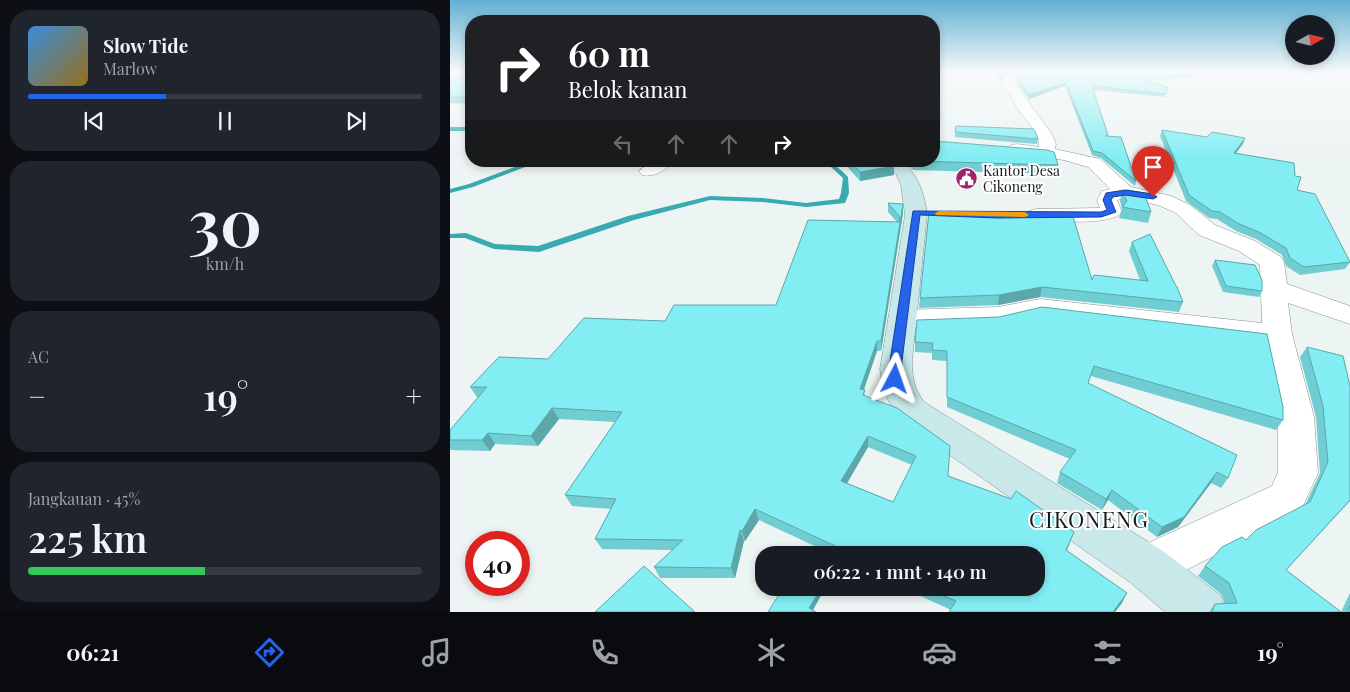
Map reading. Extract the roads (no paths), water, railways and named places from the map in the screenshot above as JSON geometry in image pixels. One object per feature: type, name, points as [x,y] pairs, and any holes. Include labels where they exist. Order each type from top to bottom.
[{"type":"street","points":[[1022,101],[1023,106],[1044,134],[1048,144],[1046,152]]},
{"type":"street","points":[[989,147],[1046,152],[1094,163],[1125,192]]},
{"type":"street","points":[[648,170],[654,167]]},
{"type":"street","points":[[899,167],[908,176],[926,213],[902,319],[895,379],[901,397],[912,411],[1147,567],[1203,612]]},
{"type":"street","points":[[1016,215],[1107,214],[1112,212],[1107,200],[1109,195],[1125,192],[1164,200],[1183,209],[1207,230],[1260,252],[1272,262],[1276,334],[1296,418],[1298,473],[1286,499],[1147,567]]},
{"type":"street","points":[[1274,289],[1350,315]]},
{"type":"street","points":[[902,319],[998,316],[1040,307],[1276,334]]},
{"type":"waterway","points":[[450,129],[465,129]]},
{"type":"waterway","points":[[450,191],[471,186],[522,167]]},
{"type":"waterway","points":[[450,236],[466,235],[494,246],[539,249],[631,218],[710,198],[763,200],[806,205],[842,201],[845,193],[846,178],[834,167]]},
{"type":"place","name":"Kantor Desa Cikoneng","points":[[967,179]]},
{"type":"district","name":"CIKONENG","points":[[1089,520]]}]
